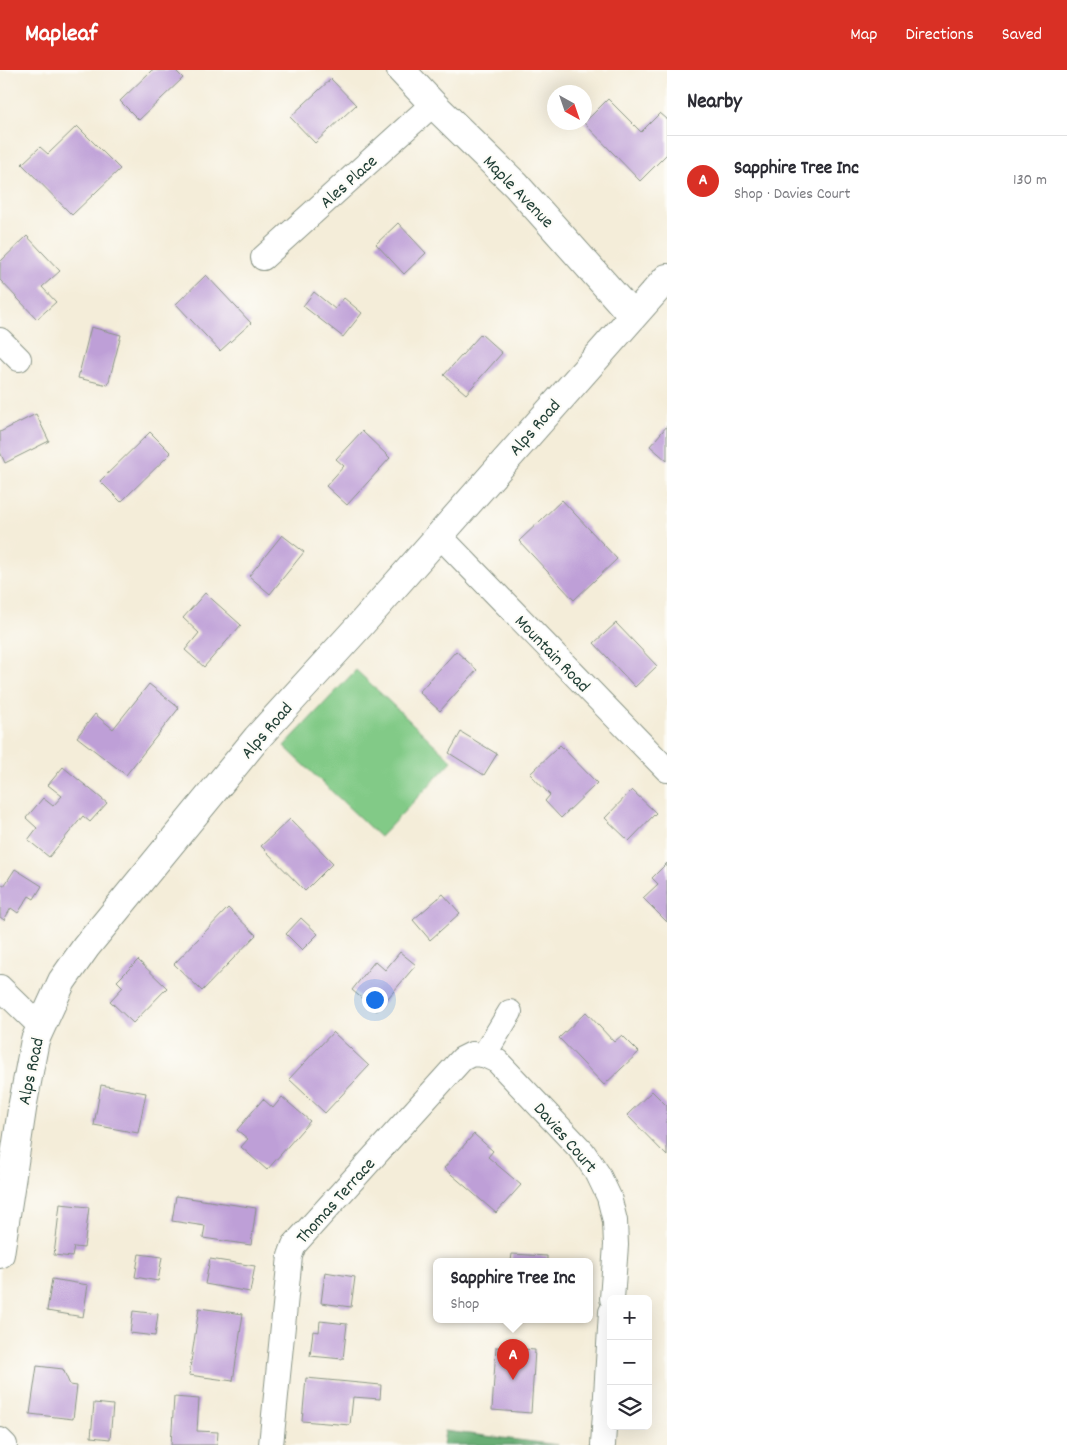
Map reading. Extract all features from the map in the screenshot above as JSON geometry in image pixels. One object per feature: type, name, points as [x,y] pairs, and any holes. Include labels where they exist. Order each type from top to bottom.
[{"type":"main road","name":"Maple Avenue","points":[[401,70],[516,185],[632,315]]},
{"type":"main road","name":"Alps Road","points":[[0,1254],[23,1103],[35,1040],[62,981],[86,948],[257,738],[363,622],[632,315],[667,278]]},
{"type":"street","name":"Ales Place","points":[[263,258],[433,104]]},
{"type":"street","points":[[0,340],[19,360]]},
{"type":"street","name":"Mountain Road","points":[[439,535],[667,770]]},
{"type":"street","points":[[0,988],[40,1026]]},
{"type":"street","points":[[484,1055],[510,1012]]},
{"type":"street","name":"Thomas Terrace","points":[[271,1445],[290,1256],[294,1245],[462,1059],[472,1054],[484,1055]]},
{"type":"street","name":"Davies Court","points":[[484,1055],[497,1061],[583,1152],[598,1174],[609,1197],[616,1221],[612,1295]]},
{"type":"street","points":[[603,1445],[609,1340]]},
{"type":"street","points":[[0,1440],[5,1445]]},
{"type":"green space","points":[[356,670],[452,761],[380,837],[284,746]]},
{"type":"green space","points":[[445,1431],[558,1445],[443,1445]]},
{"type":"building","points":[[152,70],[175,70],[183,78],[139,120],[120,101]]},
{"type":"building","points":[[331,79],[356,105],[315,143],[290,117]]},
{"type":"building","points":[[608,99],[641,132],[660,113],[667,119],[667,154],[640,181],[591,130],[592,115]]},
{"type":"building","points":[[77,126],[120,169],[72,215],[22,164],[40,147],[48,154]]},
{"type":"building","points":[[398,223],[426,253],[404,274],[376,244]]},
{"type":"building","points":[[27,236],[60,271],[42,287],[56,302],[37,319],[0,280],[0,262]]},
{"type":"building","points":[[206,275],[251,323],[220,351],[176,304]]},
{"type":"building","points":[[314,292],[335,309],[344,298],[362,313],[343,337],[303,306]]},
{"type":"building","points":[[91,327],[121,335],[108,385],[78,378]]},
{"type":"building","points":[[481,334],[502,353],[466,394],[444,375]]},
{"type":"building","points":[[36,414],[49,441],[5,463],[0,452],[0,432]]},
{"type":"building","points":[[667,426],[667,461],[650,446]]},
{"type":"building","points":[[362,431],[390,458],[347,505],[326,486],[344,466],[336,459]]},
{"type":"building","points":[[150,432],[171,453],[121,502],[100,481]]},
{"type":"building","points":[[562,500],[617,559],[574,600],[519,541]]},
{"type":"building","points":[[282,535],[304,552],[270,594],[249,576]]},
{"type":"building","points":[[205,593],[241,625],[204,667],[185,650],[199,633],[183,618]]},
{"type":"building","points":[[616,623],[657,666],[635,687],[594,643]]},
{"type":"building","points":[[456,651],[477,670],[440,711],[419,692]]},
{"type":"building","points":[[149,684],[179,708],[126,775],[77,737],[95,714],[113,729]]},
{"type":"building","points":[[461,732],[497,754],[484,775],[449,753]]},
{"type":"building","points":[[560,745],[597,783],[561,818],[545,801],[550,795],[530,774]]},
{"type":"building","points":[[63,767],[107,803],[90,822],[83,816],[49,857],[28,840],[37,828],[26,818],[43,798],[53,806],[62,796],[48,785]]},
{"type":"building","points":[[632,790],[656,813],[629,841],[605,818]]},
{"type":"building","points":[[290,819],[333,863],[305,891],[261,846]]},
{"type":"building","points":[[667,863],[667,922],[643,898],[658,884],[652,878]]},
{"type":"building","points":[[15,869],[42,886],[34,899],[29,896],[18,913],[11,908],[4,920],[0,917],[0,884],[4,886]]},
{"type":"building","points":[[443,894],[460,913],[430,940],[413,920]]},
{"type":"building","points":[[228,908],[256,935],[202,991],[174,964]]},
{"type":"building","points":[[301,918],[318,934],[302,950],[286,934]]},
{"type":"building","points":[[400,952],[416,965],[377,1011],[352,990],[375,961],[385,970]]},
{"type":"building","points":[[138,960],[167,988],[133,1023],[110,1001],[123,987],[117,981]]},
{"type":"building","points":[[586,1012],[614,1042],[622,1035],[639,1052],[604,1085],[559,1038]]},
{"type":"building","points":[[333,1032],[369,1066],[325,1113],[289,1079]]},
{"type":"building","points":[[101,1085],[146,1093],[138,1133],[94,1125]]},
{"type":"building","points":[[652,1091],[667,1106],[667,1156],[627,1115]]},
{"type":"building","points":[[282,1097],[310,1121],[267,1170],[241,1147],[248,1139],[237,1130],[263,1099],[273,1108]]},
{"type":"building","points":[[474,1134],[493,1151],[488,1157],[521,1185],[496,1213],[444,1168]]},
{"type":"building","points":[[176,1196],[256,1208],[251,1245],[203,1238],[205,1226],[172,1221]]},
{"type":"building","points":[[60,1204],[89,1207],[84,1248],[74,1247],[72,1257],[54,1255]]},
{"type":"building","points":[[139,1254],[162,1257],[158,1281],[135,1277]]},
{"type":"building","points":[[512,1254],[547,1256],[547,1258],[511,1258]]},
{"type":"building","points":[[210,1259],[255,1266],[250,1292],[205,1284]]},
{"type":"building","points":[[325,1272],[355,1277],[351,1307],[321,1303]]},
{"type":"building","points":[[52,1279],[88,1285],[83,1317],[47,1311]]},
{"type":"building","points":[[199,1308],[243,1314],[233,1381],[189,1375]]},
{"type":"building","points":[[133,1311],[158,1314],[155,1336],[130,1333]]},
{"type":"building","points":[[320,1321],[347,1324],[343,1359],[310,1356],[313,1331],[319,1332]]},
{"type":"building","points":[[496,1347],[535,1350],[531,1413],[492,1410]]},
{"type":"building","points":[[37,1366],[63,1369],[70,1385],[77,1386],[73,1419],[30,1414]]},
{"type":"building","points":[[306,1378],[381,1385],[380,1399],[353,1397],[350,1425],[302,1421]]},
{"type":"building","points":[[174,1397],[199,1399],[197,1431],[218,1432],[217,1445],[171,1445]]},
{"type":"building","points":[[94,1403],[113,1405],[110,1439],[91,1437]]},
{"type":"place","name":"Sapphire Tree Inc","points":[[513,1380]]}]
